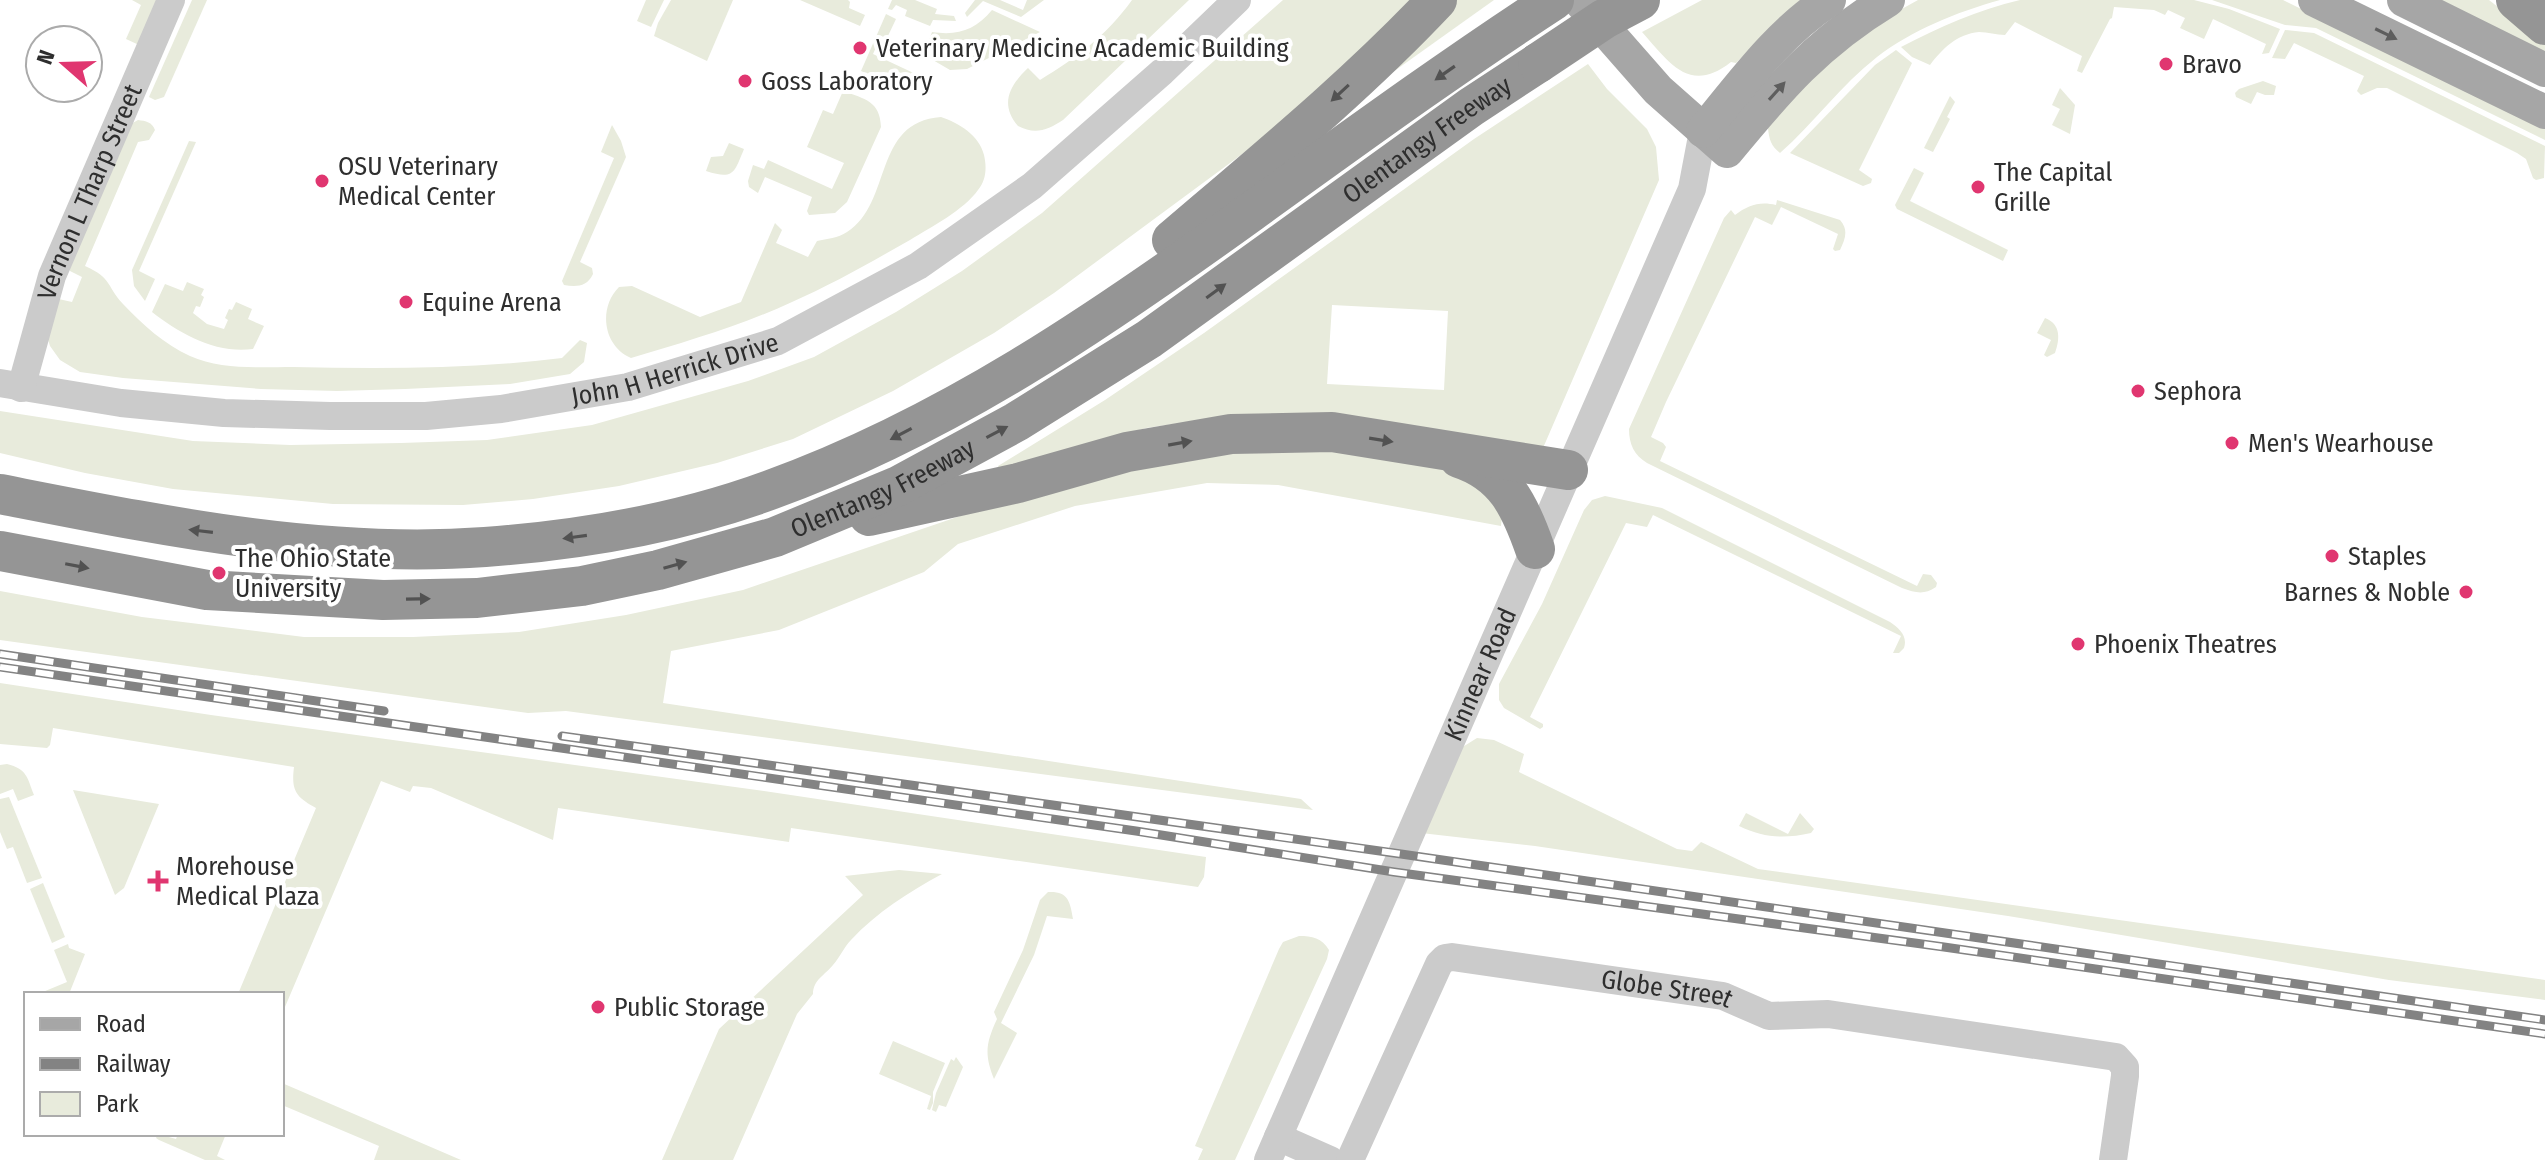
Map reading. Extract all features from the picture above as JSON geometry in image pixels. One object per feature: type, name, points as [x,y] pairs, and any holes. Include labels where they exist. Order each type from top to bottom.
[{"type":"highway","points":[[995,384],[1173,240],[1302,128],[1437,0]]},
{"type":"highway","name":"Olentangy Freeway","points":[[0,494],[162,526],[390,549],[483,547],[572,537],[657,522],[769,491],[886,442],[995,384],[1125,303],[1554,0]]},
{"type":"highway","name":"Olentangy Freeway","points":[[0,551],[207,590],[383,600],[477,598],[582,586],[658,570],[775,537],[898,486],[1016,422],[1149,339],[1471,107],[1604,19],[1640,0]]},
{"type":"highway","points":[[2516,0],[2545,25]]},
{"type":"highway","points":[[775,537],[1018,483],[1127,452],[1231,434],[1332,432],[1568,470]]},
{"type":"highway","points":[[1429,448],[1471,462],[1499,480],[1525,520],[1535,549]]},
{"type":"main road","points":[[1579,0],[1658,90],[1715,141]]},
{"type":"main road","points":[[1715,141],[1759,64],[1790,31],[1829,0]]},
{"type":"main road","points":[[1715,141],[1776,91],[1838,33],[1888,0]]},
{"type":"main road","points":[[2315,0],[2545,112]]},
{"type":"main road","points":[[2404,0],[2545,70]]},
{"type":"street","name":"Vernon L Tharp Street","points":[[11,386],[52,276],[171,0]]},
{"type":"street","name":"John H Herrick Drive","points":[[11,386],[121,403],[224,413],[426,416],[501,409],[628,387],[778,341],[918,266],[1032,186],[1162,72],[1237,0]]},
{"type":"street","name":"Kinnear Road","points":[[1273,1148],[1715,141]]},
{"type":"street","name":"Globe Street","points":[[1350,1160],[1439,964],[1445,958],[1452,957],[1723,996],[1769,1016],[1828,1014],[2116,1057],[2125,1067],[2113,1160]]},
{"type":"street","points":[[1273,1148],[1330,1160]]},
{"type":"green space","points":[[132,0],[158,0],[139,45],[126,39],[141,5]]},
{"type":"green space","points":[[192,0],[207,0],[164,97],[155,100],[149,97]]},
{"type":"green space","points":[[646,0],[664,0],[651,27],[637,21]]},
{"type":"green space","points":[[671,0],[733,0],[707,61],[654,36]]},
{"type":"green space","points":[[800,0],[848,0],[849,8],[865,15],[860,26]]},
{"type":"green space","points":[[892,0],[915,0],[937,9],[935,14],[954,16],[956,21],[933,20],[930,26],[905,16],[907,10],[896,5],[892,10],[888,9]]},
{"type":"green space","points":[[975,0],[1000,0],[1023,10],[1027,0],[1044,0],[1021,17],[983,1],[967,17],[965,13]]},
{"type":"green space","points":[[1132,0],[1189,0],[1063,120],[1041,130],[1018,126],[1012,118],[1008,102],[1012,88],[1022,74],[1028,68],[1040,80],[1066,63],[1101,35]]},
{"type":"green space","points":[[1283,0],[1415,0],[1314,101],[1054,293],[994,333],[893,391],[793,439],[717,463],[619,486],[533,499],[463,505],[333,504],[173,489],[0,453],[0,411],[193,441],[290,445],[487,440],[592,425],[748,381],[814,357],[962,271],[1042,213]]},
{"type":"green space","points":[[1452,0],[1494,0],[1386,77]]},
{"type":"green space","points":[[1702,0],[1800,0],[1736,63],[1731,62],[1703,75],[1692,75],[1671,63],[1642,32]]},
{"type":"green space","points":[[1918,0],[2000,0],[1936,23],[1891,47],[1851,80],[1780,153],[1771,142],[1768,128],[1807,77],[1891,15]]},
{"type":"green space","points":[[2020,0],[2194,0],[2229,9],[2280,29],[2269,53],[2262,54],[2266,44],[2213,19],[2204,39],[2180,28],[2185,18],[2168,10],[2165,15],[2154,10],[2114,7],[2112,18],[2082,73],[2077,71],[2082,56],[2015,22],[2005,35],[1979,32],[1957,39],[1930,65],[1912,57],[1901,47],[1959,20]]},
{"type":"green space","points":[[2212,0],[2283,0],[2545,129],[2545,140],[2316,28],[2285,25]]},
{"type":"green space","points":[[2432,0],[2489,0],[2545,44],[2545,55]]},
{"type":"green space","points":[[992,10],[1040,32],[967,69],[950,70],[926,56],[932,32],[965,30]]},
{"type":"green space","points":[[886,14],[896,19],[887,38],[881,36],[873,54],[920,76],[923,84],[909,92],[880,88],[883,81],[861,71]]},
{"type":"green space","points":[[2285,30],[2314,33],[2545,146],[2544,178],[2533,178],[2526,159],[2517,153],[2387,88],[2377,88],[2361,95],[2357,91],[2364,76],[2294,43],[2285,59],[2272,58]]},
{"type":"green space","points":[[1896,50],[1912,63],[1859,170],[1872,179],[1871,183],[1863,186],[1790,153],[1875,65]]},
{"type":"green space","points":[[1588,64],[1607,89],[1647,129],[1656,147],[1659,180],[1543,448],[1229,416],[1146,428],[1000,471],[998,466],[1105,400],[1204,333],[1474,139]],"holes":[[[1332,305],[1448,311],[1444,390],[1327,384]]]},
{"type":"green space","points":[[2263,81],[2276,86],[2274,95],[2257,92],[2251,104],[2236,97],[2239,89]]},
{"type":"green space","points":[[2060,88],[2075,105],[2070,134],[2052,125],[2060,109],[2052,105]]},
{"type":"green space","points":[[843,91],[870,102],[878,112],[881,127],[847,202],[835,213],[809,215],[807,211],[812,197],[765,177],[758,193],[749,187],[753,165],[764,169],[768,160],[832,189],[844,163],[807,147],[823,110],[833,114]]},
{"type":"green space","points":[[1950,96],[1955,102],[1947,117],[1950,119],[1933,152],[1924,148]]},
{"type":"green space","points":[[941,117],[961,126],[973,136],[985,160],[981,186],[956,211],[837,280],[752,319],[631,358],[614,345],[609,336],[606,316],[612,296],[619,287],[632,286],[700,317],[741,302],[775,223],[782,230],[776,243],[808,257],[817,241],[844,234],[861,219],[893,148],[904,133],[919,122]]},
{"type":"green space","points":[[138,120],[148,122],[155,130],[149,140],[138,142],[85,266],[105,278],[123,304],[146,327],[180,351],[215,364],[241,367],[428,367],[562,358],[580,340],[587,343],[584,362],[570,374],[510,384],[337,391],[261,389],[80,372],[60,360],[50,346],[46,333],[54,298],[72,302],[82,277],[70,271],[69,265],[129,125]]},
{"type":"green space","points":[[612,125],[626,157],[580,262],[592,268],[593,274],[581,285],[564,285],[562,281],[614,158],[601,152]]},
{"type":"green space","points":[[189,141],[196,142],[139,271],[155,279],[145,301],[134,286],[132,270]]},
{"type":"green space","points":[[729,143],[744,149],[735,169],[722,175],[706,171],[711,157],[723,156]]},
{"type":"green space","points":[[1914,168],[1924,173],[1910,201],[2008,250],[2003,261],[1897,209],[1895,205]]},
{"type":"green space","points":[[1777,200],[1840,220],[1845,238],[1840,250],[1833,249],[1838,234],[1781,207],[1772,225],[1755,217],[1651,437],[1666,447],[1660,461],[1917,586],[1923,574],[1931,575],[1937,583],[1928,591],[1902,588],[1647,463],[1631,444],[1629,429],[1724,218],[1731,210],[1735,215],[1754,205],[1776,205]]},
{"type":"green space","points":[[187,282],[204,289],[200,307],[196,306],[193,313],[207,324],[224,329],[229,309],[232,310],[236,302],[252,309],[248,319],[264,326],[253,349],[239,350],[199,341],[152,312],[165,284],[183,291]]},
{"type":"green space","points":[[2045,318],[2057,328],[2058,337],[2055,353],[2047,357],[2044,355],[2051,340],[2037,333]]},
{"type":"green space","points":[[1314,445],[1478,473],[1502,516],[1501,526],[1278,485],[1207,483],[1075,506],[958,544],[924,572],[779,630],[671,651],[663,703],[1301,799],[1313,810],[566,711],[528,713],[0,640],[0,591],[142,617],[304,637],[413,637],[519,632],[626,615],[743,590],[1054,484],[1142,459]]},
{"type":"green space","points":[[1605,496],[1662,508],[1890,622],[1904,636],[1904,648],[1899,653],[1893,653],[1901,636],[1653,515],[1647,527],[1626,523],[1530,717],[1543,724],[1540,729],[1504,708],[1499,700],[1499,684],[1542,604],[1584,510],[1592,500]]},
{"type":"green space","points":[[0,683],[1206,857],[1204,877],[1198,887],[791,828],[789,842],[558,808],[553,840],[431,788],[413,786],[410,792],[381,781],[284,1009],[284,992],[239,992],[316,808],[296,792],[294,767],[53,728],[47,748],[0,744]]},
{"type":"green space","points":[[1477,738],[1494,740],[1524,754],[1519,772],[1677,849],[1692,851],[1701,842],[1758,869],[2545,980],[2545,1000],[2389,980],[2008,916],[1535,846],[1421,833],[1461,748]]},
{"type":"green space","points":[[7,764],[22,771],[34,795],[18,801],[13,789],[0,794],[0,765]]},
{"type":"green space","points":[[73,790],[159,804],[124,888],[115,895]]},
{"type":"green space","points":[[9,797],[42,878],[27,883],[13,847],[7,849],[0,832],[0,799]]},
{"type":"green space","points":[[1746,813],[1788,834],[1800,813],[1814,829],[1811,833],[1792,836],[1757,833],[1739,826]]},
{"type":"green space","points":[[899,870],[942,874],[872,920],[817,981],[813,994],[797,1014],[733,1160],[662,1160],[719,1029],[863,895],[845,876]]},
{"type":"green space","points":[[43,883],[65,937],[52,943],[30,889]]},
{"type":"green space","points":[[1048,892],[1060,893],[1067,898],[1073,919],[1047,916],[1034,955],[1001,1023],[1017,1033],[994,1079],[988,1049],[997,1019],[994,1012],[1023,950],[1040,900]]},
{"type":"green space","points":[[1299,936],[1320,940],[1329,950],[1327,959],[1235,1160],[1198,1160],[1203,1149],[1195,1146],[1279,949],[1283,942]]},
{"type":"green space","points":[[68,944],[69,948],[85,954],[70,992],[43,992],[67,982],[54,950]]},
{"type":"green space","points":[[893,1041],[945,1063],[933,1092],[930,1110],[927,1109],[931,1096],[879,1074]]},
{"type":"green space","points":[[956,1057],[963,1067],[946,1107],[939,1105],[936,1112],[932,1110],[936,1093],[951,1059],[954,1061]]},
{"type":"green space","points":[[284,1084],[461,1160],[374,1160],[379,1146],[284,1106]]},
{"type":"green space","points":[[225,1136],[217,1156],[225,1160],[205,1160],[156,1138]]},
{"type":"railway","points":[[0,654],[384,711]]},
{"type":"railway","points":[[0,667],[1136,831],[1394,872],[2545,1034]]},
{"type":"railway","points":[[562,736],[2545,1020]]},
{"type":"place","name":"Veterinary Medicine Academic Building","points":[[860,48]]},
{"type":"place","name":"Bravo","points":[[2166,64]]},
{"type":"place","name":"Goss Laboratory","points":[[745,81]]},
{"type":"place","name":"OSU Veterinary Medical Center","points":[[322,181]]},
{"type":"place","name":"The Capital Grille","points":[[1978,187]]},
{"type":"place","name":"Equine Arena","points":[[406,302]]},
{"type":"place","name":"Sephora","points":[[2138,391]]},
{"type":"place","name":"Men's Wearhouse","points":[[2232,443]]},
{"type":"place","name":"Staples","points":[[2332,556]]},
{"type":"place","name":"The Ohio State University","points":[[219,573]]},
{"type":"place","name":"Barnes & Noble","points":[[2466,592]]},
{"type":"place","name":"Phoenix Theatres","points":[[2078,644]]},
{"type":"place","name":"Morehouse Medical Plaza","points":[[158,881]]},
{"type":"place","name":"Public Storage","points":[[598,1007]]}]
